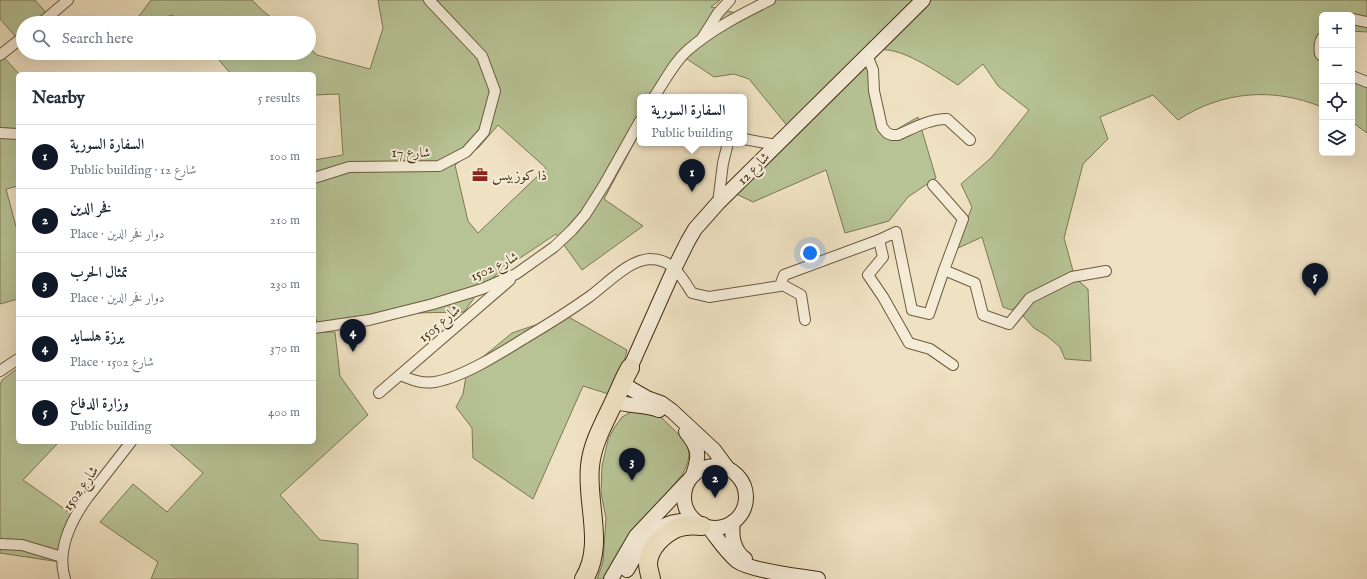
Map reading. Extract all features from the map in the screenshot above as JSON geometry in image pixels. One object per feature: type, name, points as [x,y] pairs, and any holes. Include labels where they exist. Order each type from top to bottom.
[{"type":"highway","points":[[592,579],[598,565],[600,551],[600,524],[596,489],[596,467],[599,453],[630,368]]},
{"type":"highway","points":[[584,579],[592,564],[594,538],[589,489],[590,466],[602,426],[618,402]]},
{"type":"highway","points":[[651,579],[648,564],[650,556],[655,546],[662,538],[678,528],[685,526],[703,526]]},
{"type":"street","points":[[49,16],[68,0]]},
{"type":"street","name":"شارع 17","points":[[316,177],[349,166],[439,166],[466,152],[484,132],[494,91],[482,56],[429,0]]},
{"type":"street","points":[[700,41],[718,13],[730,0]]},
{"type":"street","points":[[656,94],[674,66],[688,50],[734,18],[770,0]]},
{"type":"street","name":"شارع 12","points":[[630,368],[675,267],[694,229],[718,203],[866,55],[923,0]]},
{"type":"street","points":[[1355,20],[1367,22]]},
{"type":"street","points":[[0,55],[16,43]]},
{"type":"street","points":[[866,55],[873,70],[874,91],[882,127],[887,133],[892,136],[898,135],[929,121],[947,119],[970,140]]},
{"type":"street","points":[[1355,77],[1367,82]]},
{"type":"street","name":"شارع 1502","points":[[316,328],[369,320],[426,306],[482,289],[516,274],[554,246],[572,230],[585,215],[637,127]]},
{"type":"street","points":[[0,133],[16,134]]},
{"type":"street","points":[[747,140],[776,145]]},
{"type":"street","points":[[718,203],[723,163],[727,146]]},
{"type":"street","points":[[400,375],[419,383],[435,382],[468,370],[505,351],[568,312],[622,271],[639,261],[651,259],[675,267],[692,293],[709,297],[780,286],[784,275],[879,240],[896,232],[912,310],[929,314],[963,219],[933,185]]},
{"type":"street","points":[[879,240],[883,257],[868,275],[883,297],[909,343],[930,349],[953,365]]},
{"type":"street","points":[[944,270],[975,284],[983,315],[1009,324],[1030,298],[1072,277],[1106,271]]},
{"type":"street","name":"شارع 1505","points":[[379,393],[516,274]]},
{"type":"street","points":[[781,284],[801,295],[805,320]]},
{"type":"street","points":[[0,371],[16,360]]},
{"type":"street","points":[[611,579],[636,536],[671,522],[686,521],[703,526],[718,528],[726,526],[733,522],[742,512],[745,502],[745,492],[742,483],[736,475],[728,469],[714,450],[672,411],[661,403],[624,385]]},
{"type":"street","points":[[618,402],[653,408],[665,414],[683,429],[693,441],[698,450],[697,461],[685,488],[683,498],[685,508],[690,517],[703,526],[734,558],[743,564],[756,568],[818,579]]},
{"type":"street","name":"شارع 1502","points":[[64,579],[62,557],[71,526],[81,506],[130,444]]},
{"type":"street","points":[[622,579],[648,531],[691,477],[701,469],[710,467],[719,466],[728,469]]},
{"type":"street","points":[[733,522],[733,542],[742,557],[756,568]]},
{"type":"street","points":[[0,544],[22,545],[62,557]]},
{"type":"green space","points":[[0,0],[35,0],[48,15],[16,16],[16,37],[0,19]]},
{"type":"green space","points":[[151,0],[252,0],[269,16],[172,15],[139,16]]},
{"type":"green space","points":[[378,0],[720,0],[711,7],[740,14],[758,0],[1367,0],[1367,32],[1355,31],[1355,12],[1319,12],[1319,106],[1285,97],[1248,95],[1212,103],[1195,110],[1178,120],[1153,95],[1100,117],[1108,139],[1083,164],[1064,238],[1075,278],[1088,289],[1091,361],[1065,359],[1060,347],[1047,336],[1034,328],[1024,317],[1019,306],[1011,310],[1003,307],[982,237],[956,249],[972,207],[961,184],[991,158],[1029,110],[998,86],[983,64],[958,85],[930,67],[906,55],[895,51],[885,50],[876,51],[865,58],[887,135],[918,117],[936,178],[908,197],[889,221],[845,233],[826,170],[753,202],[730,191],[789,128],[749,79],[734,74],[714,77],[681,55],[661,94],[637,94],[637,138],[604,199],[643,226],[582,270],[556,234],[499,272],[477,294],[464,312],[415,313],[317,325],[316,160],[343,155],[339,94],[316,95],[316,72],[229,72],[219,60],[316,60],[316,54],[370,69],[383,28]],"holes":[[[498,125],[546,168],[478,233],[468,221],[455,165],[479,147]]]},
{"type":"green space","points":[[0,53],[17,72],[16,186],[6,189],[16,226],[16,300],[0,304]]},
{"type":"green space","points":[[1355,77],[1367,85],[1367,133],[1355,124]]},
{"type":"green space","points":[[565,315],[627,350],[615,396],[583,386],[533,499],[473,458],[472,428],[456,407],[463,394],[467,370],[512,333]]},
{"type":"green space","points":[[316,332],[335,332],[340,376],[368,415],[280,495],[320,540],[358,544],[358,579],[151,579],[158,562],[100,522],[133,484],[167,512],[203,473],[170,444],[316,444]]},
{"type":"green space","points":[[16,370],[16,444],[57,444],[23,480],[76,517],[60,562],[0,553],[0,385],[2,380]]},
{"type":"green space","points":[[633,411],[650,411],[661,417],[681,436],[685,442],[688,447],[688,459],[682,475],[632,534],[607,579],[597,579],[603,562],[606,518],[601,493],[602,466],[608,440],[614,428],[622,417]]},
{"type":"place","name":"ذا كوزبيس","points":[[480,175]]},
{"type":"place","name":"السفارة السورية","points":[[692,192]]},
{"type":"place","name":"وزارة الدفاع","points":[[1315,296]]},
{"type":"place","name":"يرزة هلسايد","points":[[353,352]]},
{"type":"place","name":"تمثال الحرب","points":[[632,481]]},
{"type":"place","name":"فخر الدين","points":[[715,498]]}]
